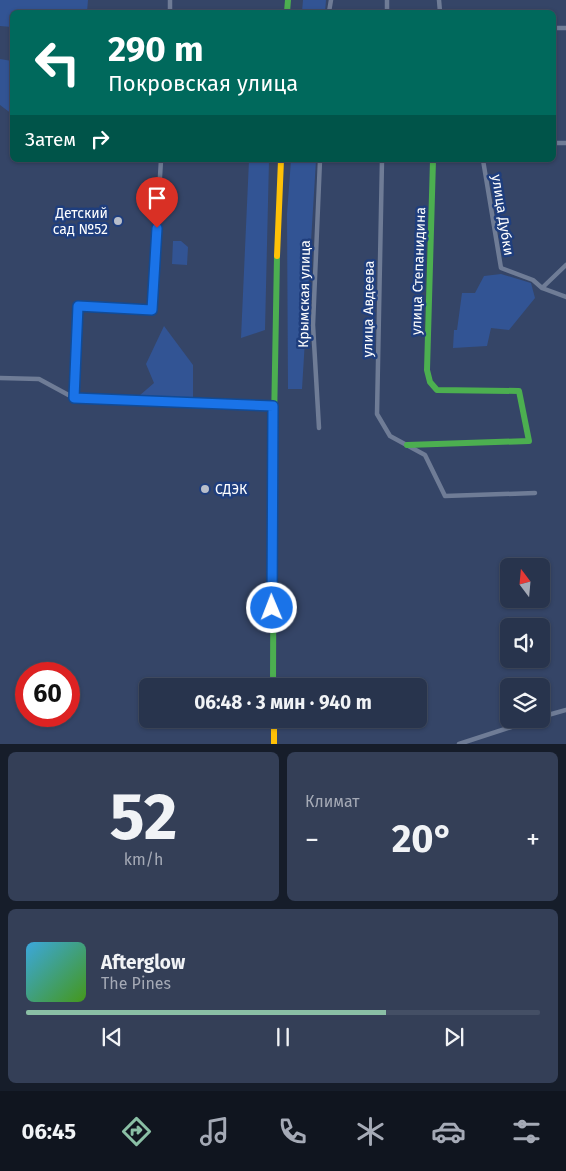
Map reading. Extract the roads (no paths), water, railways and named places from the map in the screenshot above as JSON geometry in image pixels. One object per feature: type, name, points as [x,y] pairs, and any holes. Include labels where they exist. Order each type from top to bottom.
[{"type":"street","points":[[74,398],[78,306],[152,310],[161,162]]},
{"type":"street","points":[[273,678],[273,406],[281,162]]},
{"type":"street","name":"Крымская улица","points":[[319,428],[313,325],[320,162]]},
{"type":"street","name":"улица Авдеева","points":[[382,162],[377,414],[390,436],[425,455],[445,496],[535,493]]},
{"type":"street","name":"улица Степанидина","points":[[407,445],[529,441],[519,391],[437,390],[430,382],[427,370],[434,162]]},
{"type":"street","name":"улица Дубки","points":[[483,162],[500,268],[533,280],[542,288]]},
{"type":"street","points":[[566,265],[542,288],[566,297]]},
{"type":"street","points":[[0,378],[39,379],[74,398],[273,406]]},
{"type":"street","points":[[550,714],[566,710]]},
{"type":"street","points":[[274,728],[274,744]]},
{"type":"street","points":[[459,744],[508,728]]},
{"type":"place","name":"Детский сад №52","points":[[118,221]]},
{"type":"place","name":"СДЭК","points":[[205,489]]}]
